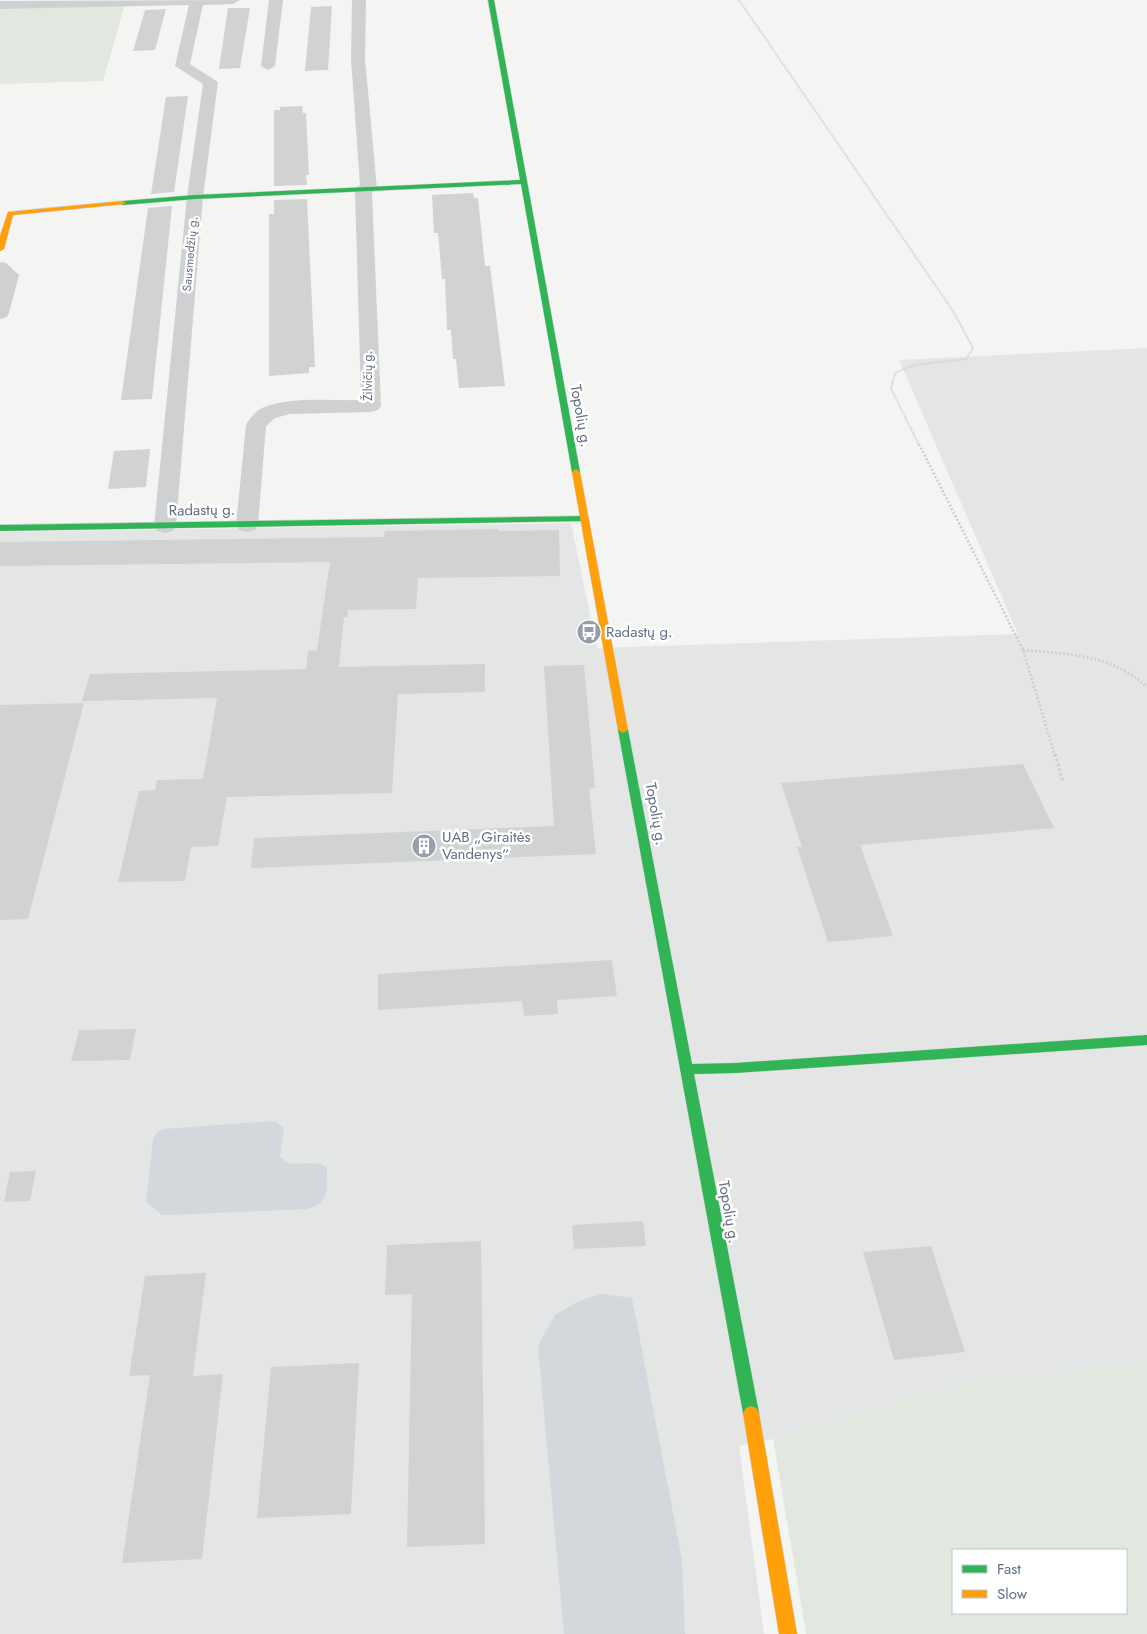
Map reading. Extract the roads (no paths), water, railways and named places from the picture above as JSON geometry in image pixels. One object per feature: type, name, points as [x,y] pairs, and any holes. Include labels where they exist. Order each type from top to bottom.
[{"type":"street","points":[[0,5],[233,0]]},
{"type":"street","points":[[268,66],[276,0]]},
{"type":"street","name":"Žilvičių g.","points":[[247,525],[256,425],[268,413],[290,408],[371,406],[366,189],[358,59],[359,0]]},
{"type":"street","name":"Topolių g.","points":[[491,0],[584,519],[754,1432],[788,1634]]},
{"type":"street","name":"Sausmedžių g.","points":[[165,526],[195,197],[211,82],[182,66],[197,1]]},
{"type":"street","points":[[0,248],[10,213],[195,197],[524,182]]},
{"type":"street","points":[[0,267],[10,275],[0,313]]},
{"type":"street","name":"Radastų g.","points":[[0,528],[584,519]]},
{"type":"street","points":[[688,1070],[1147,1040]]},
{"type":"place","name":"Radastų g.","points":[[589,632]]},
{"type":"place","name":"UAB „Giraitės Vandenys“","points":[[424,846]]}]
